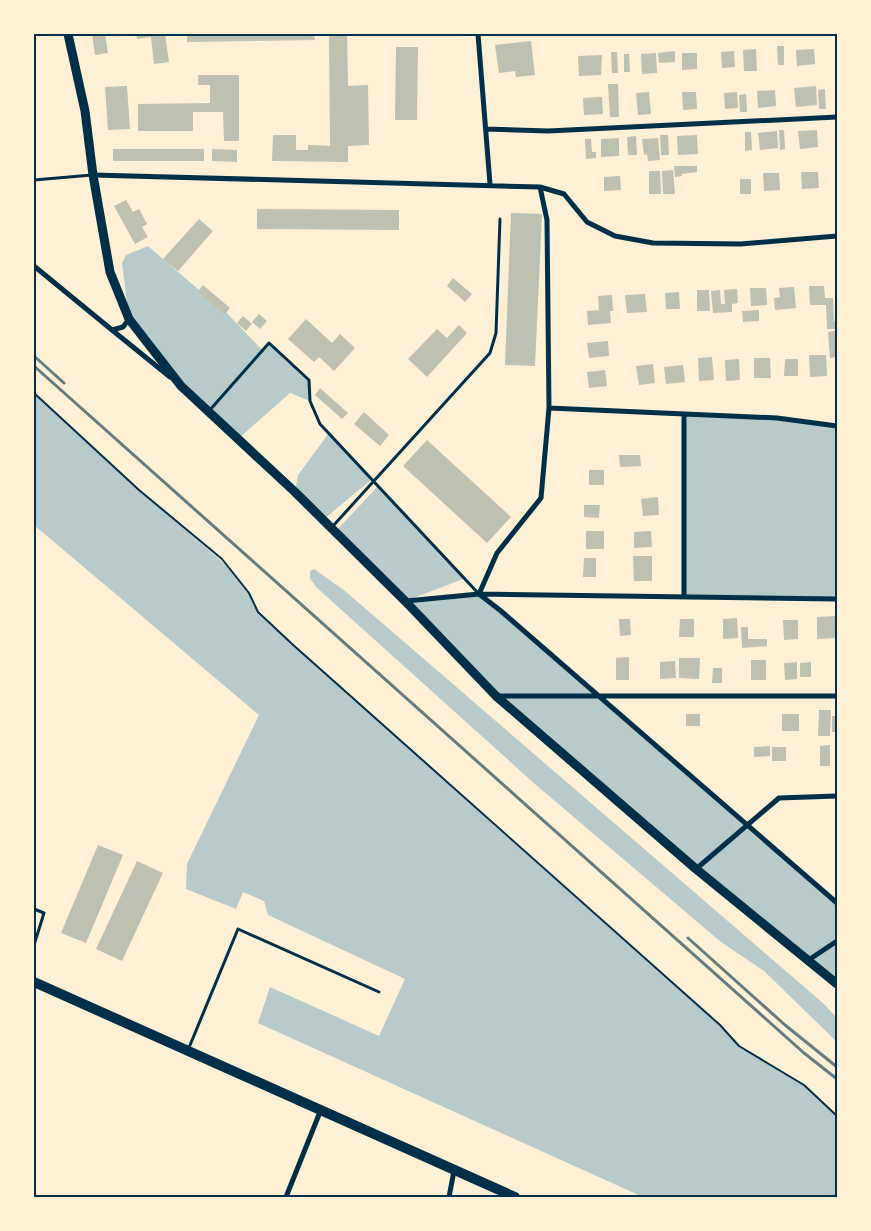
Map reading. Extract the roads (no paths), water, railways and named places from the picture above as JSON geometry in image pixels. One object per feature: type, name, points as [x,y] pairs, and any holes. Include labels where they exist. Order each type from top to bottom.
[{"type":"main road","points":[[34,982],[188,1050],[320,1112],[515,1197]]},
{"type":"street","points":[[68,34],[84,103],[93,175],[110,272],[129,319],[181,386]]},
{"type":"street","points":[[478,34],[490,184]]},
{"type":"street","points":[[486,129],[548,131],[837,117]]},
{"type":"street","points":[[93,175],[490,184],[540,187],[564,194],[587,222],[615,236],[653,243],[740,244],[837,236]]},
{"type":"street","points":[[479,594],[496,553],[541,498],[549,408],[547,220],[540,187]]},
{"type":"street","points":[[34,266],[181,386],[209,412],[405,601],[496,696],[696,869],[807,962],[837,984]]},
{"type":"street","points":[[112,330],[122,326],[129,319]]},
{"type":"street","points":[[549,408],[777,418],[837,426]]},
{"type":"street","points":[[684,414],[684,596]]},
{"type":"street","points":[[479,594],[837,903]]},
{"type":"street","points":[[405,601],[479,594],[837,598]]},
{"type":"street","points":[[496,696],[837,696]]},
{"type":"street","points":[[696,869],[778,798],[837,796]]},
{"type":"street","points":[[807,962],[837,941]]},
{"type":"street","points":[[286,1197],[320,1112]]},
{"type":"street","points":[[449,1197],[454,1171]]},
{"type":"lane","points":[[34,180],[93,175]]},
{"type":"lane","points":[[331,528],[375,482],[490,353],[496,333],[500,219]]},
{"type":"lane","points":[[209,412],[269,343],[309,380],[310,401],[320,424],[479,594]]},
{"type":"lane","points":[[34,908],[44,913],[34,945]]},
{"type":"lane","points":[[188,1050],[238,929],[379,992]]},
{"type":"railway","points":[[34,356],[64,383]]},
{"type":"railway","points":[[34,366],[804,1053],[837,1079]]},
{"type":"railway","points":[[688,938],[785,1025],[837,1067]]}]
